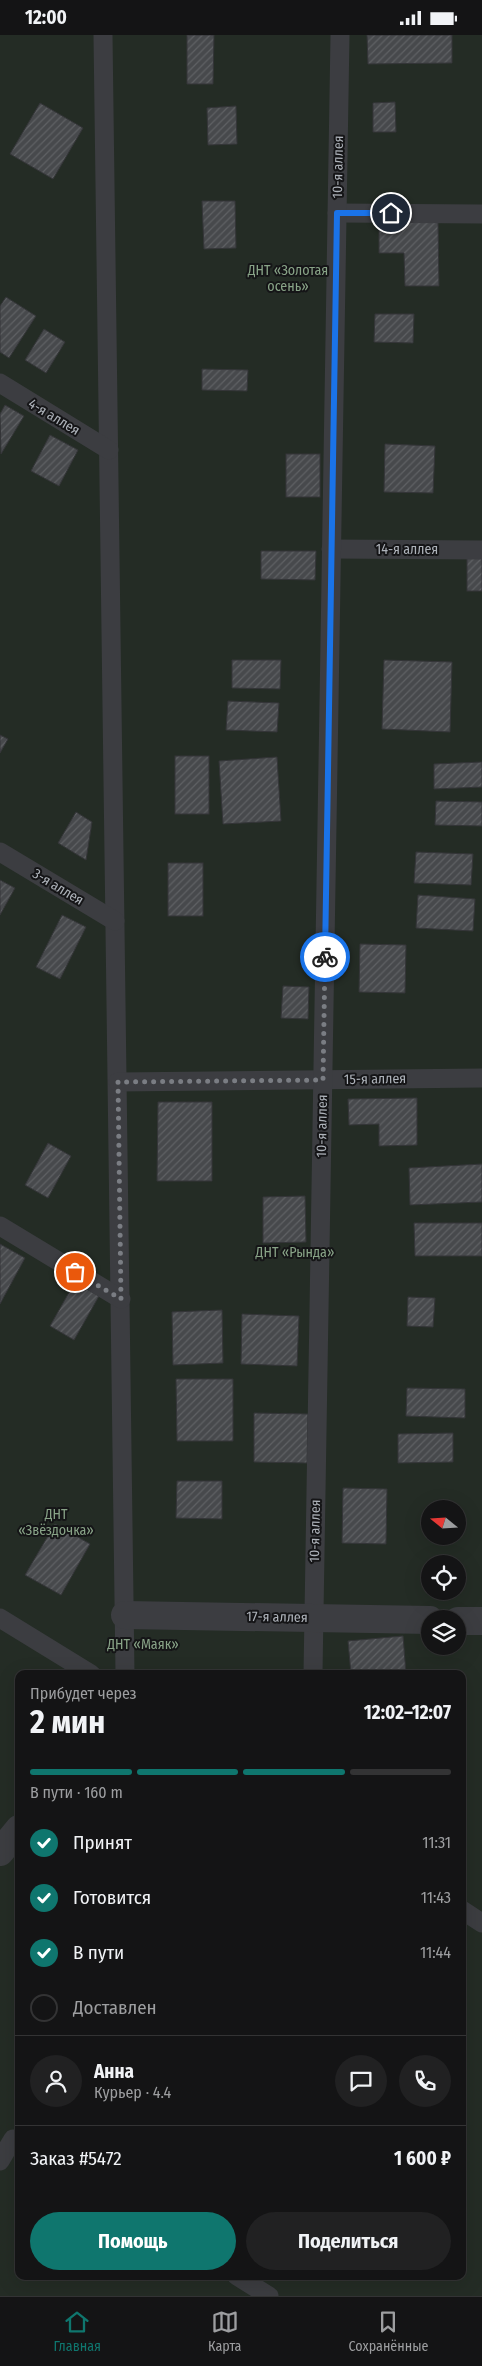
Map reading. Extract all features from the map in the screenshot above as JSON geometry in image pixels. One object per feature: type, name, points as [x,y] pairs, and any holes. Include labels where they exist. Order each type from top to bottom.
[{"type":"street","name":"17-я аллея","points":[[124,1615],[421,1620]]},
{"type":"street","points":[[466,1621],[482,1621]]},
{"type":"street","points":[[0,1852],[15,1834]]},
{"type":"lane","points":[[103,35],[125,1670]]},
{"type":"lane","name":"10-я аллея","points":[[313,1670],[340,35]]},
{"type":"lane","points":[[337,213],[482,214]]},
{"type":"lane","name":"4-я аллея","points":[[0,383],[109,450]]},
{"type":"lane","name":"14-я аллея","points":[[332,549],[482,550]]},
{"type":"lane","name":"3-я аллея","points":[[0,852],[116,921]]},
{"type":"lane","name":"15-я аллея","points":[[118,1082],[482,1078]]},
{"type":"lane","points":[[0,1226],[121,1299]]},
{"type":"lane","points":[[0,1618],[84,1670]]},
{"type":"lane","points":[[466,1913],[482,1923]]},
{"type":"lane","points":[[0,2161],[10,2138]]},
{"type":"lane","points":[[243,2280],[269,2296]]},
{"type":"green space","points":[[0,35],[482,35],[482,2296],[0,2296]]},
{"type":"building","points":[[187,35],[214,35],[213,84],[187,84]]},
{"type":"building","points":[[367,35],[452,35],[452,63],[368,64]]},
{"type":"building","points":[[395,102],[396,132],[373,132],[373,103]]},
{"type":"building","points":[[40,103],[83,128],[53,179],[10,154]]},
{"type":"building","points":[[236,106],[237,144],[208,145],[207,108]]},
{"type":"building","points":[[202,201],[235,201],[236,248],[204,249]]},
{"type":"building","points":[[438,222],[439,286],[405,286],[404,253],[379,253],[379,223]]},
{"type":"building","points":[[6,297],[36,316],[9,358],[0,352],[0,306]]},
{"type":"building","points":[[375,314],[414,314],[413,343],[374,342]]},
{"type":"building","points":[[44,329],[65,342],[46,373],[25,360]]},
{"type":"building","points":[[202,369],[248,370],[247,391],[202,390]]},
{"type":"building","points":[[5,405],[24,416],[1,454],[0,414]]},
{"type":"building","points":[[50,435],[78,450],[59,486],[31,471]]},
{"type":"building","points":[[385,444],[435,446],[433,493],[384,492]]},
{"type":"building","points":[[286,454],[320,454],[320,497],[286,497]]},
{"type":"building","points":[[261,551],[316,551],[315,580],[261,579]]},
{"type":"building","points":[[467,558],[482,558],[482,591],[467,591]]},
{"type":"building","points":[[232,660],[281,660],[280,689],[232,688]]},
{"type":"building","points":[[384,660],[452,662],[450,732],[382,729]]},
{"type":"building","points":[[228,701],[279,703],[277,732],[226,730]]},
{"type":"building","points":[[0,735],[8,739],[0,753]]},
{"type":"building","points":[[175,756],[209,756],[209,814],[175,814]]},
{"type":"building","points":[[277,757],[281,821],[223,824],[219,761]]},
{"type":"building","points":[[482,762],[482,787],[434,789],[434,764]]},
{"type":"building","points":[[436,801],[482,802],[482,826],[435,825]]},
{"type":"building","points":[[76,812],[92,822],[86,860],[58,843]]},
{"type":"building","points":[[416,852],[473,854],[471,885],[414,883]]},
{"type":"building","points":[[168,863],[203,863],[203,916],[168,916]]},
{"type":"building","points":[[0,880],[15,888],[0,915]]},
{"type":"building","points":[[418,895],[475,899],[473,931],[416,928]]},
{"type":"building","points":[[62,915],[86,927],[60,979],[36,967]]},
{"type":"building","points":[[360,944],[406,945],[405,993],[359,992]]},
{"type":"building","points":[[283,986],[309,987],[308,1019],[281,1018]]},
{"type":"building","points":[[417,1098],[417,1145],[379,1146],[379,1124],[349,1125],[348,1099]]},
{"type":"building","points":[[158,1102],[212,1102],[212,1181],[157,1181]]},
{"type":"building","points":[[48,1143],[71,1156],[48,1198],[25,1185]]},
{"type":"building","points":[[482,1164],[482,1202],[410,1205],[409,1168]]},
{"type":"building","points":[[305,1196],[306,1242],[263,1243],[263,1197]]},
{"type":"building","points":[[414,1223],[482,1223],[482,1256],[415,1256]]},
{"type":"building","points":[[0,1244],[25,1258],[0,1304]]},
{"type":"building","points":[[75,1282],[99,1296],[74,1340],[50,1326]]},
{"type":"building","points":[[408,1297],[435,1298],[433,1327],[407,1326]]},
{"type":"building","points":[[222,1310],[223,1363],[173,1365],[172,1312]]},
{"type":"building","points":[[242,1314],[299,1316],[297,1366],[241,1364]]},
{"type":"building","points":[[176,1379],[233,1379],[233,1441],[177,1441]]},
{"type":"building","points":[[407,1388],[465,1389],[465,1418],[406,1416]]},
{"type":"building","points":[[254,1413],[308,1414],[307,1463],[254,1462]]},
{"type":"building","points":[[453,1433],[453,1462],[398,1463],[398,1434]]},
{"type":"building","points":[[177,1481],[222,1481],[222,1519],[176,1518]]},
{"type":"building","points":[[343,1488],[387,1489],[386,1544],[342,1543]]},
{"type":"building","points":[[55,1524],[90,1544],[61,1595],[25,1575]]},
{"type":"building","points":[[403,1636],[406,1670],[351,1670],[348,1641]]},
{"type":"way so far","points":[[75,1272],[121,1299],[118,1082],[323,1080],[325,957]]},
{"type":"route","points":[[325,957],[337,213],[391,213]]},
{"type":"park label","name":"ДНТ «Золотая осень»","points":[[288,278]]},
{"type":"park label","name":"ДНТ «Рында»","points":[[295,1252]]},
{"type":"park label","name":"ДНТ «Звёздочка»","points":[[56,1522]]},
{"type":"park label","name":"ДНТ «Маяк»","points":[[143,1644]]}]
